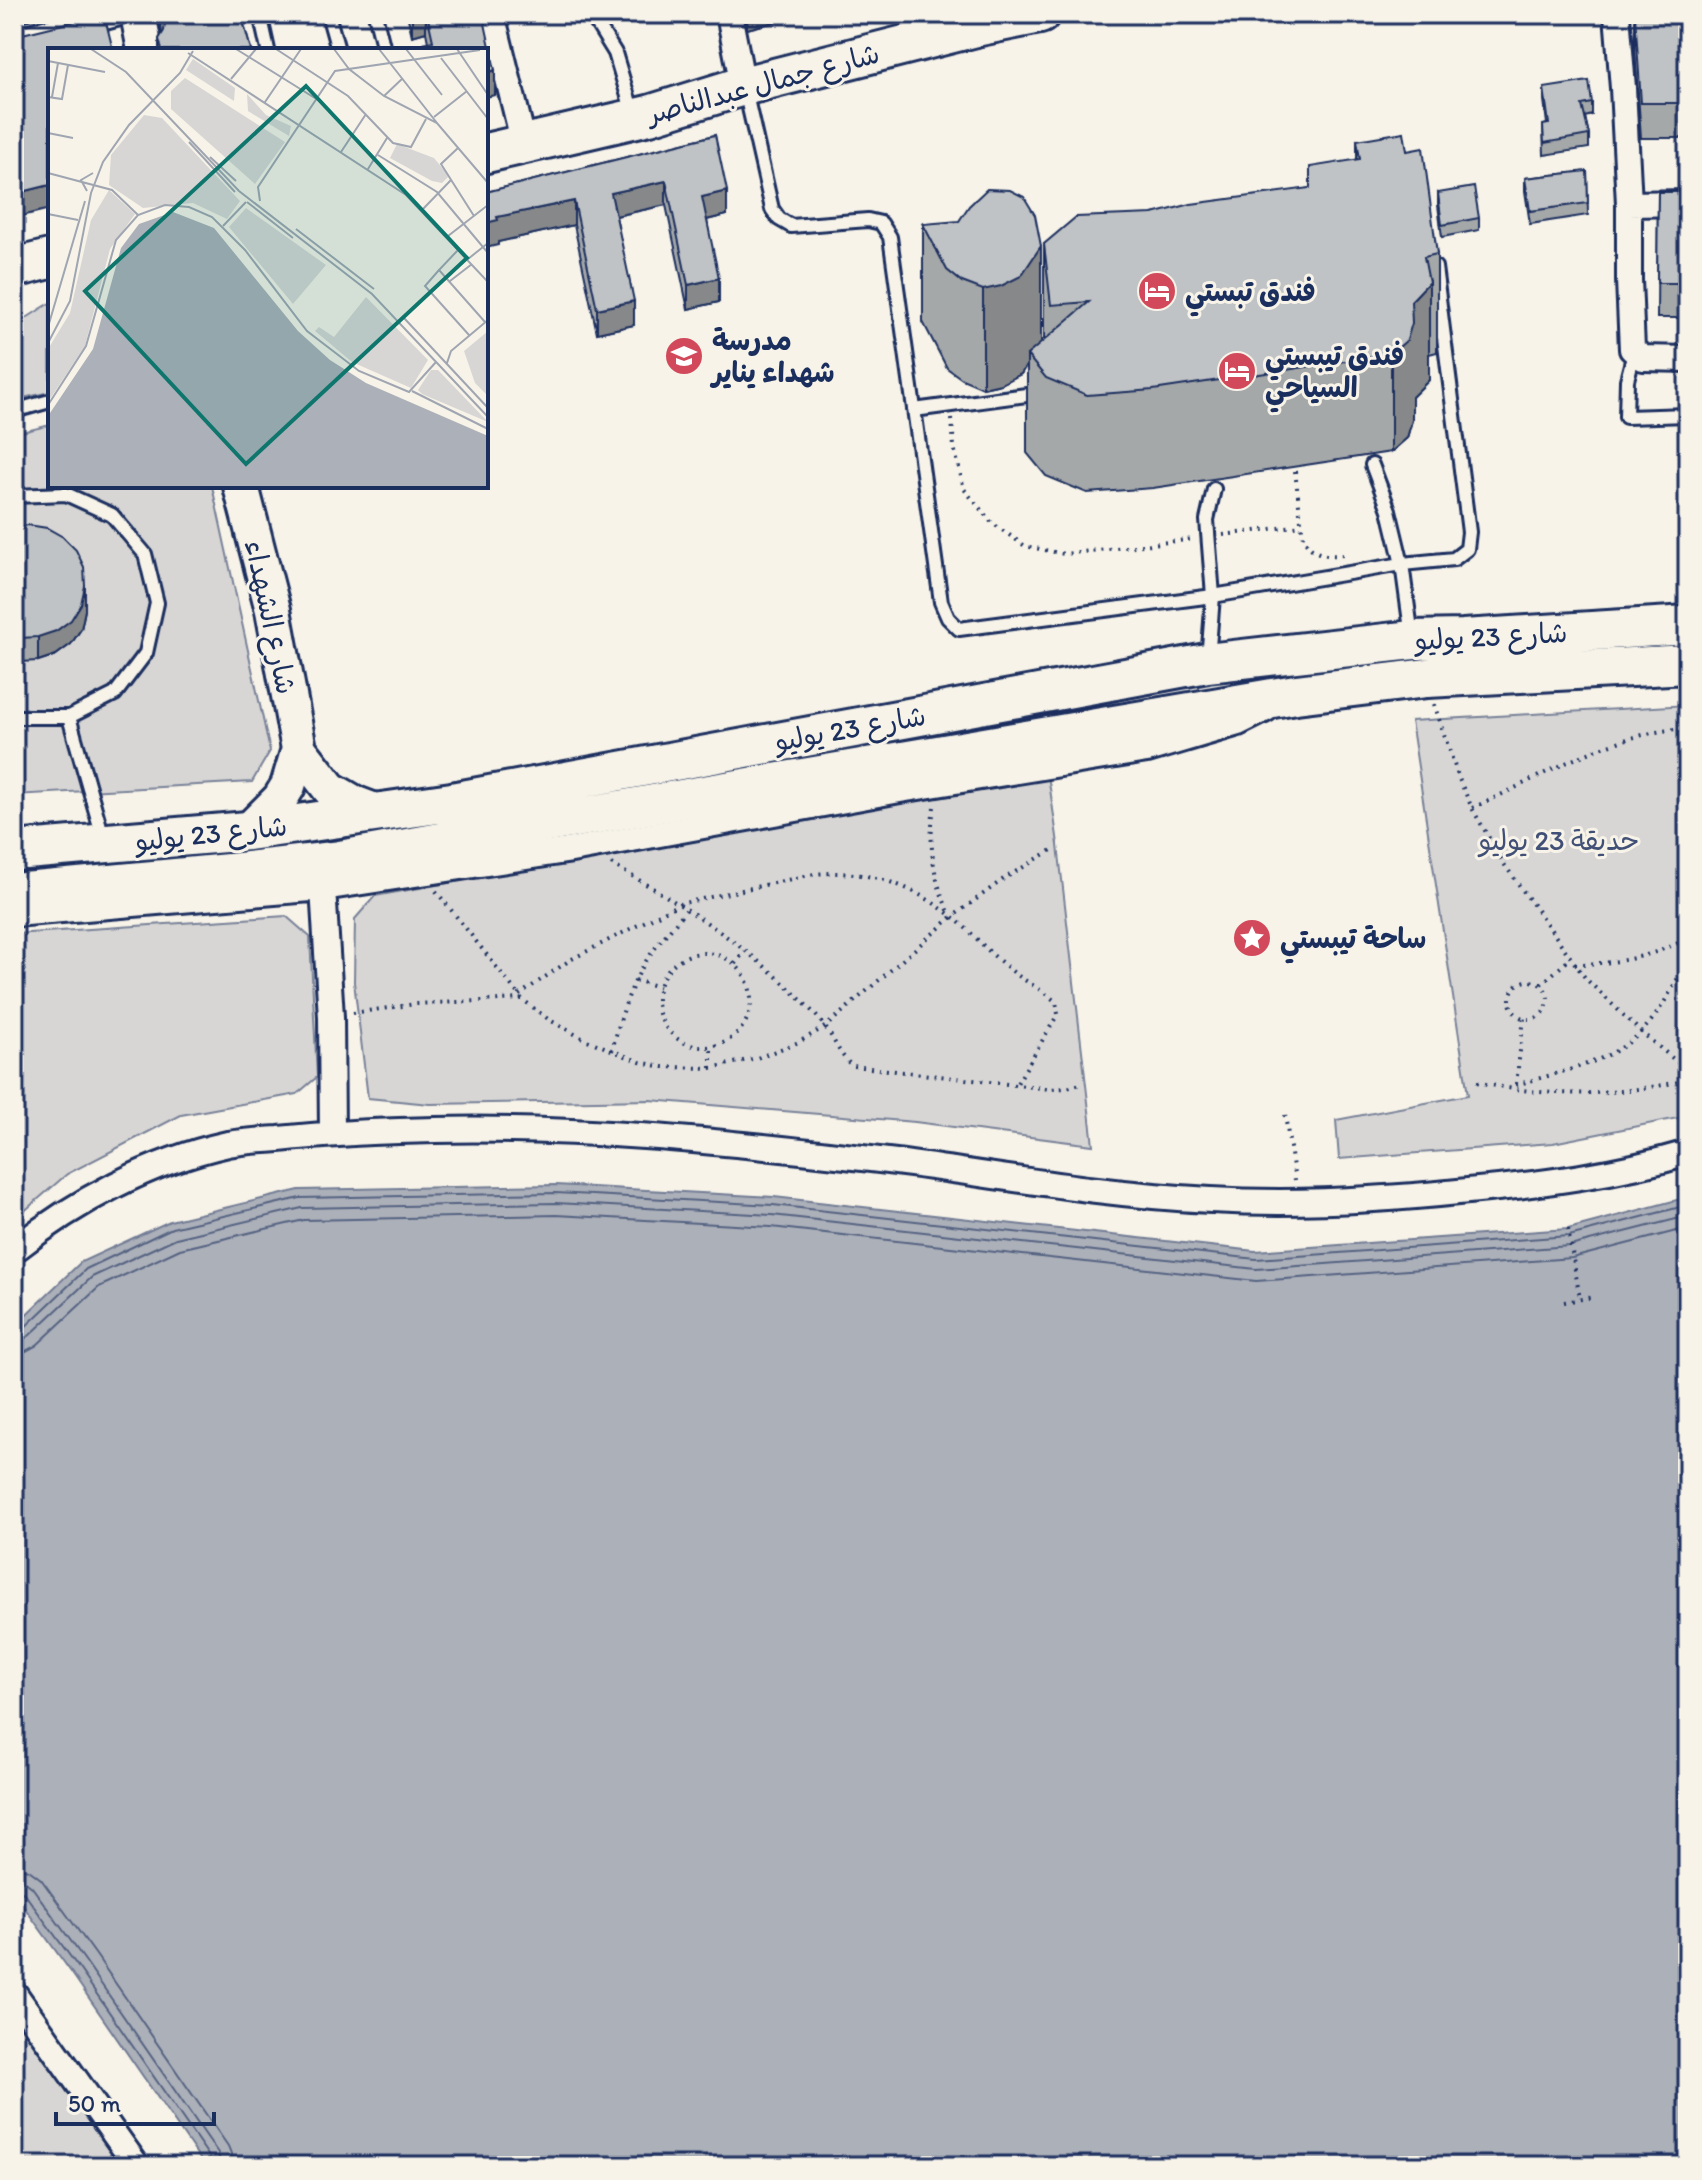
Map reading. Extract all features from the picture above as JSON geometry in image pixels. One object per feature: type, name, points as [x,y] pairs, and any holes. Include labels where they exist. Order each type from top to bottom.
[{"type":"main road","name":"شارع جمال عبدالناصر","points":[[488,153],[635,118],[743,86],[980,26],[1040,14]]},
{"type":"main road","name":"شارع 23 يوليو","points":[[14,851],[248,831],[380,813],[545,786],[1207,663],[1413,640],[1688,625]]},
{"type":"main road","points":[[1413,640],[1422,679]]},
{"type":"main road","name":"شارع 23 يوليو","points":[[14,893],[545,839],[1296,694],[1422,679],[1688,664]]},
{"type":"street","points":[[14,41],[116,14]]},
{"type":"street","points":[[138,14],[145,48]]},
{"type":"street","points":[[492,14],[524,144]]},
{"type":"street","points":[[729,14],[743,86]]},
{"type":"street","points":[[1617,14],[1629,204],[1630,343],[1634,353],[1643,358],[1688,359]]},
{"type":"street","points":[[1629,204],[1688,203]]},
{"type":"street","name":"شارع الشهداء","points":[[242,488],[273,610],[299,749],[288,786],[280,799],[248,831]]},
{"type":"street","points":[[14,914],[323,888],[422,874],[545,839],[581,848],[938,783],[1147,750],[1238,723],[1296,694]]},
{"type":"street","name":"شارع الشهداء","points":[[299,749],[330,789],[380,813]]},
{"type":"street","points":[[323,888],[331,1017],[332,1133]]},
{"type":"street","points":[[14,1250],[114,1185],[168,1162],[230,1144],[332,1133],[466,1128],[570,1131],[749,1145],[1128,1193],[1211,1200],[1298,1202],[1381,1199],[1538,1184],[1688,1153]]},
{"type":"street","points":[[14,1993],[137,2166]]},
{"type":"lane","points":[[260,14],[268,48]]},
{"type":"lane","points":[[328,14],[337,48]]},
{"type":"lane","points":[[375,14],[384,48]]},
{"type":"lane","points":[[591,14],[615,53],[635,118]]},
{"type":"lane","points":[[743,86],[772,209],[779,219],[791,226],[868,220],[881,223],[890,237],[941,602],[948,618],[959,629],[1213,596],[1402,564],[1454,559],[1467,549],[1469,532],[1433,251]]},
{"type":"lane","points":[[1634,353],[1627,380],[1626,417],[1688,415]]},
{"type":"lane","points":[[914,410],[1034,394]]},
{"type":"lane","points":[[14,411],[48,402]]},
{"type":"lane","points":[[1372,465],[1389,510],[1402,564],[1413,640]]},
{"type":"lane","points":[[1207,663],[1213,596],[1207,520],[1214,489]]},
{"type":"lane","points":[[14,496],[66,494],[112,515],[145,554],[157,603],[146,653],[115,694],[69,717],[14,715]]},
{"type":"lane","points":[[69,717],[105,844]]},
{"type":"path","points":[[952,405],[954,447],[964,489],[992,523],[1025,546],[1064,554],[1302,525]]},
{"type":"path","points":[[1295,471],[1303,537],[1308,546],[1315,553],[1326,556],[1349,555]]},
{"type":"path","points":[[1422,679],[1472,808],[1504,864],[1586,979],[1641,1032],[1688,1071]]},
{"type":"path","points":[[1472,808],[1593,750],[1647,733],[1688,728]]},
{"type":"path","points":[[938,783],[932,823],[932,864],[943,900],[952,917]]},
{"type":"path","points":[[581,848],[679,904],[745,951],[789,988],[825,1027],[847,1062],[857,1068],[1050,1089],[1084,1083]]},
{"type":"path","points":[[422,874],[520,997],[564,1028],[640,1062],[663,1067],[711,1068],[757,1058],[799,1042],[825,1027],[952,917],[1005,878],[1052,850]]},
{"type":"path","points":[[331,1017],[416,1004],[520,997],[570,960],[679,904],[814,874],[852,873],[897,884],[916,893],[952,917],[1010,970],[1058,1005],[1058,1014],[1016,1085]]},
{"type":"path","points":[[612,1051],[635,980],[686,909]]},
{"type":"path","points":[[1575,964],[1610,963],[1644,957],[1688,938]]},
{"type":"path","points":[[735,964],[745,951]]},
{"type":"path","points":[[691,954],[714,954],[735,964],[748,984],[750,1007],[741,1029],[733,1037],[711,1046],[688,1044],[669,1031],[658,1010],[659,987],[671,967],[691,954]]},
{"type":"path","points":[[1541,984],[1571,958]]},
{"type":"path","points":[[1516,1088],[1607,1055],[1641,1032],[1657,1013],[1688,960]]},
{"type":"path","points":[[635,980],[659,987]]},
{"type":"path","points":[[1528,980],[1541,984],[1548,995],[1546,1008],[1537,1017],[1524,1018],[1513,1011],[1511,991],[1528,980]]},
{"type":"path","points":[[1516,1088],[1524,1018]]},
{"type":"path","points":[[711,1046],[711,1068]]},
{"type":"path","points":[[1477,1082],[1579,1095],[1688,1080]]},
{"type":"path","points":[[1285,1115],[1298,1202]]},
{"type":"path","points":[[1568,1229],[1580,1299]]},
{"type":"path","points":[[1564,1302],[1594,1297]]},
{"type":"green space","points":[[48,304],[48,392],[14,400],[14,326]]},
{"type":"green space","points":[[48,426],[48,488],[212,488],[270,751],[252,782],[14,795],[14,434]]},
{"type":"green space","name":"حديقة 23 يوليو","points":[[1688,705],[1688,1116],[1553,1143],[1339,1159],[1336,1120],[1468,1095],[1411,721]]},
{"type":"green space","points":[[1048,775],[1093,1145],[915,1122],[650,1100],[430,1104],[368,1098],[354,982],[355,919],[375,896]]},
{"type":"green space","points":[[286,916],[310,937],[317,1077],[297,1094],[181,1115],[67,1174],[14,1220],[14,934]]},
{"type":"green space","points":[[14,2000],[125,2166],[14,2166]]},
{"type":"water","points":[[556,1185],[774,1197],[1255,1251],[1568,1229],[1688,1197],[1688,2166],[205,2166],[14,1893],[14,1326],[81,1262],[170,1221],[299,1190]]},
{"type":"building","points":[[104,14],[112,48],[48,48],[48,186],[14,194],[14,36]]},
{"type":"building","points":[[163,14],[241,14],[250,48],[161,48],[159,39],[165,23]]},
{"type":"building","points":[[427,14],[483,14],[495,70],[488,72],[488,48],[424,48],[423,43],[433,41]]},
{"type":"building","points":[[1635,14],[1688,14],[1688,103],[1641,103]]},
{"type":"building","points":[[1589,81],[1592,103],[1582,105],[1589,135],[1544,143],[1543,125],[1549,124],[1544,88]]},
{"type":"building","points":[[1404,132],[1407,151],[1423,148],[1437,254],[1424,257],[1429,282],[1411,301],[1412,323],[1407,340],[1391,354],[1153,390],[1087,395],[1046,378],[1027,355],[1089,302],[1051,305],[1044,244],[1076,217],[1153,214],[1191,204],[1310,188],[1310,167],[1360,159],[1357,140]]},
{"type":"building","points":[[715,135],[727,191],[702,197],[719,278],[688,285],[666,181],[611,193],[634,301],[597,309],[574,201],[497,217],[498,220],[488,222],[488,192]]},
{"type":"building","points":[[1587,171],[1588,203],[1530,211],[1525,178]]},
{"type":"building","points":[[1474,187],[1479,218],[1442,225],[1438,193]]},
{"type":"building","points":[[987,189],[1010,190],[1024,197],[1035,215],[1041,246],[1021,276],[1001,286],[983,290],[962,282],[947,270],[923,224],[959,221]]},
{"type":"building","points":[[1658,192],[1688,192],[1688,283],[1657,283]]},
{"type":"building","points":[[28,525],[47,528],[63,537],[76,550],[84,567],[85,586],[81,604],[71,620],[56,631],[38,637],[20,638],[14,635],[14,528]]},
{"type":"place","name":"فندق تبستي","points":[[1157,291]]},
{"type":"place","name":"مدرسة شهداء يناير","points":[[684,356]]},
{"type":"place","name":"فندق تيبستي السياحي","points":[[1237,371]]},
{"type":"place","name":"ساحة تيبستي","points":[[1252,938]]}]
